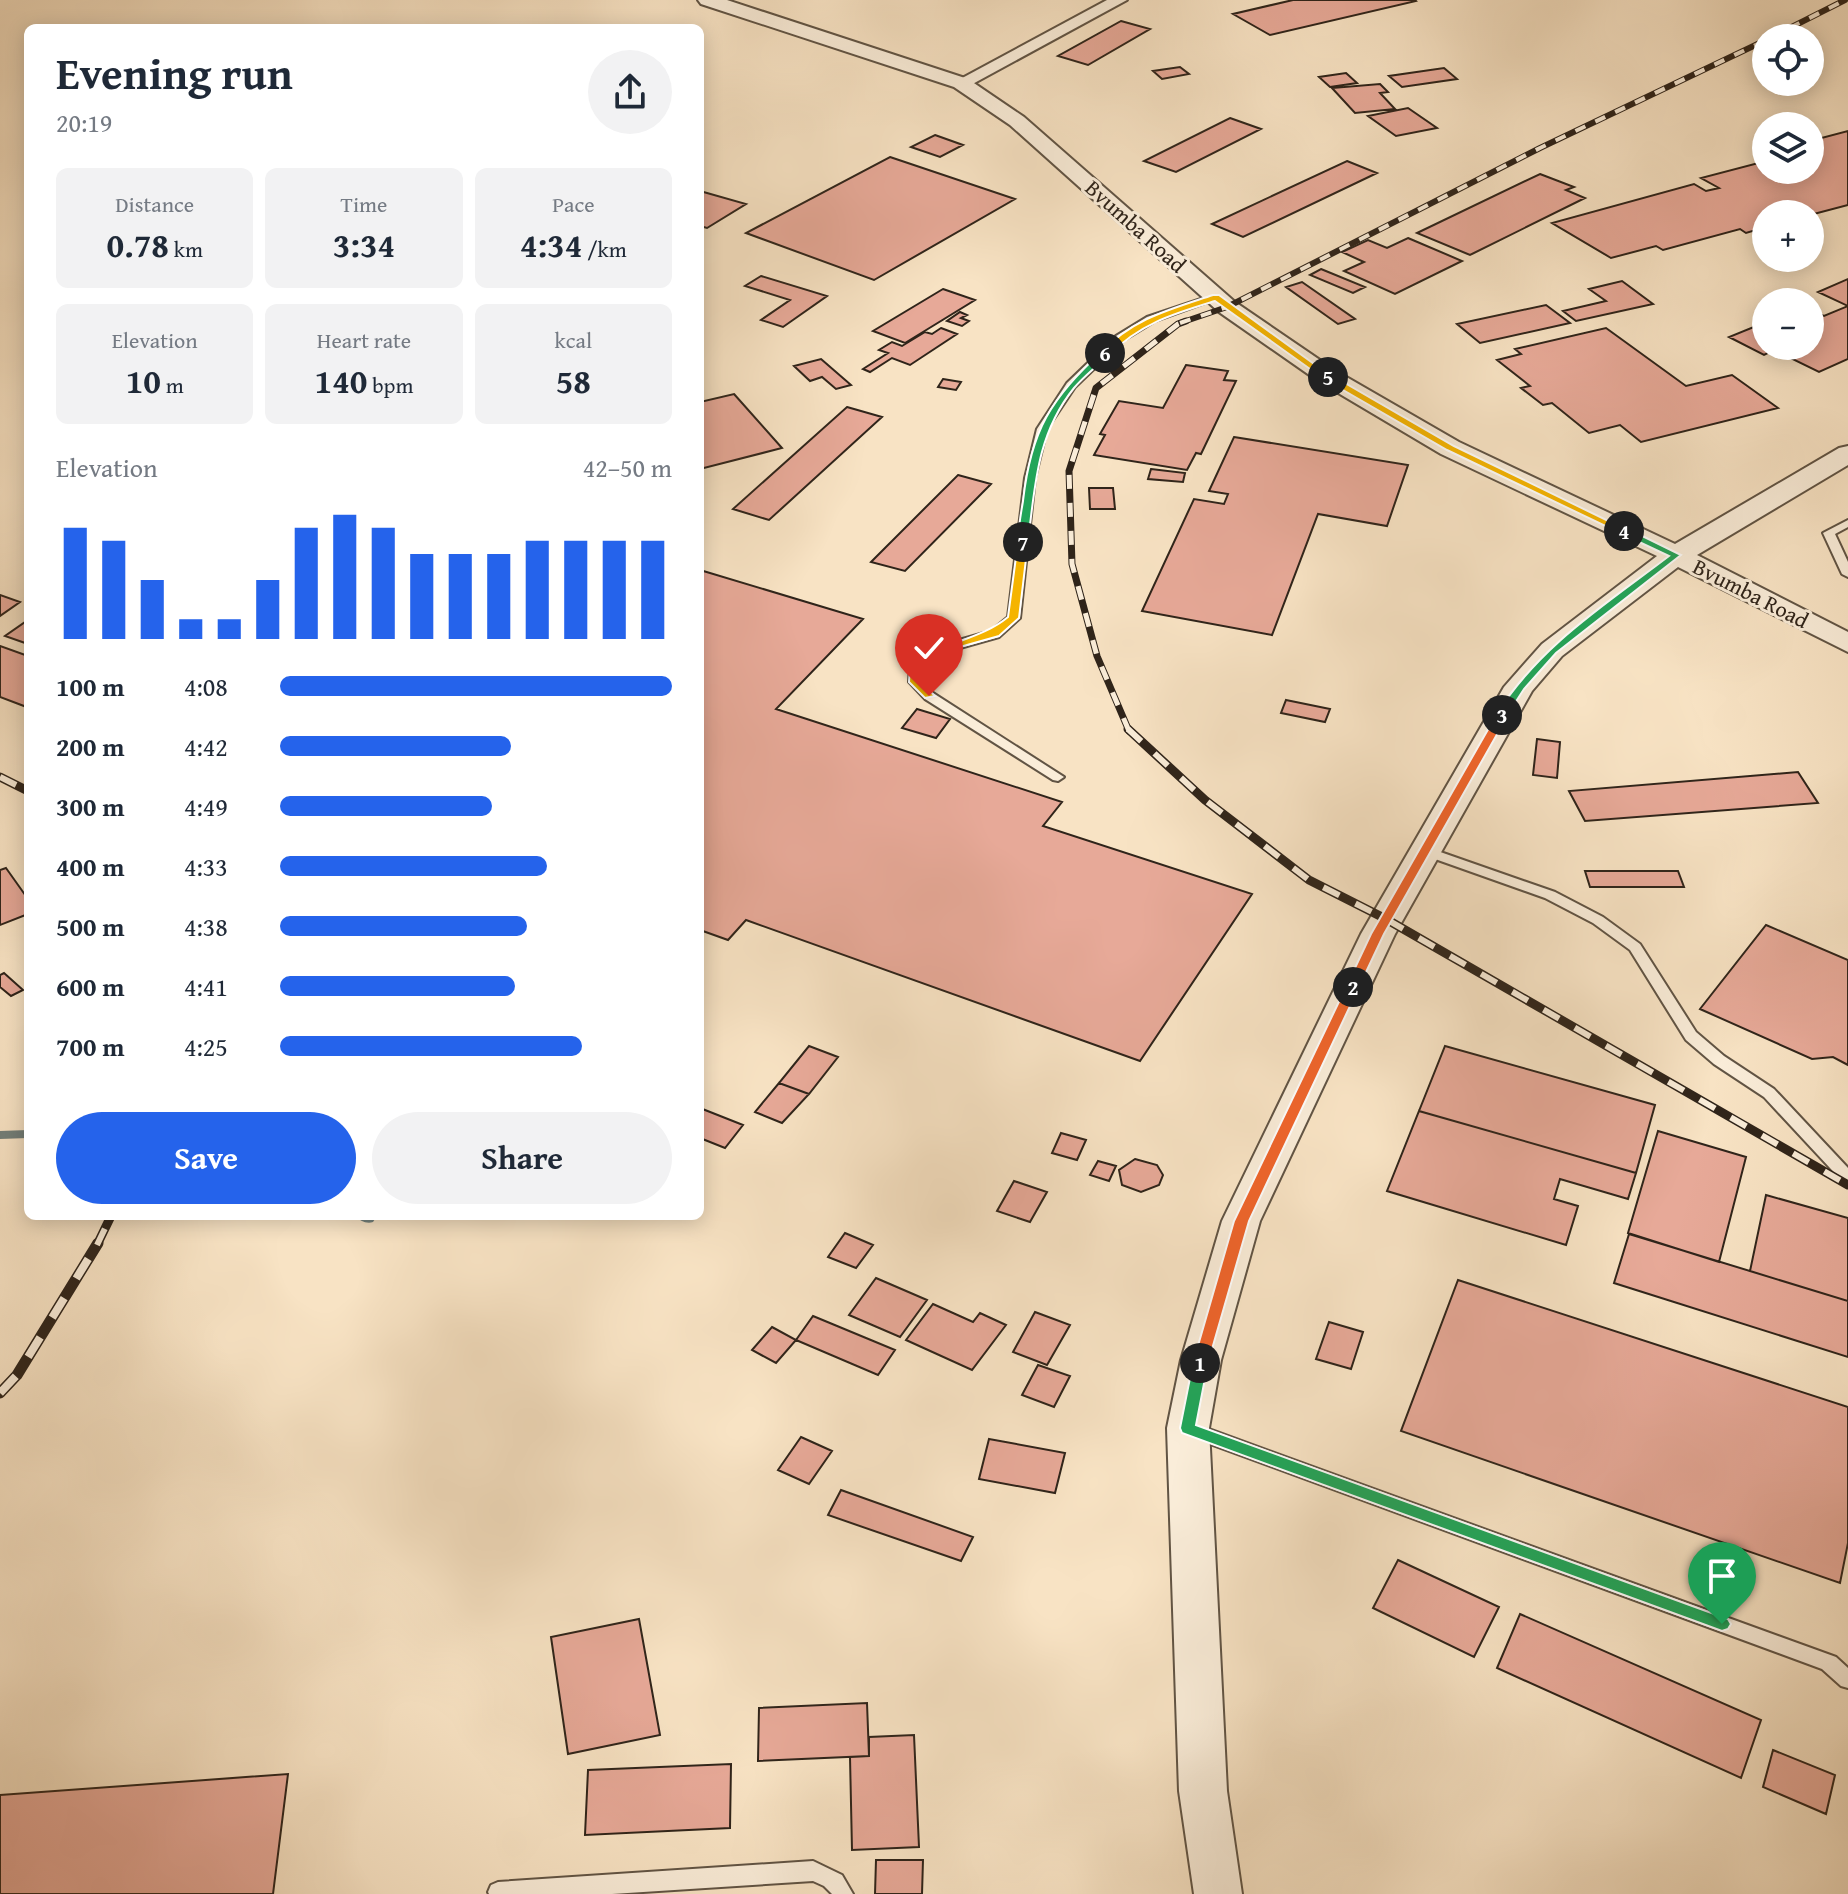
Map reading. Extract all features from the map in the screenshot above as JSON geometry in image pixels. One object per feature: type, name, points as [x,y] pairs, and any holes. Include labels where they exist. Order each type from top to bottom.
[{"type":"street","name":"Bvumba Road","points":[[708,0],[961,83],[1017,121],[1216,297],[1327,376],[1450,448],[1676,555],[1848,643]]},
{"type":"street","points":[[961,83],[1119,0]]},
{"type":"street","points":[[1218,1894],[1203,1791],[1188,1428],[1201,1360],[1241,1221],[1378,934],[1519,687],[1552,650],[1676,555],[1843,461]]},
{"type":"lane","points":[[1058,777],[929,696],[915,682],[916,667],[956,645],[995,634],[1014,618],[1030,478],[1042,429],[1071,385],[1120,338],[1151,319],[1216,297]]},
{"type":"lane","points":[[1848,523],[1829,533],[1848,574]]},
{"type":"lane","points":[[1426,851],[1550,895],[1598,920],[1635,947],[1691,1036],[1719,1060],[1769,1093],[1848,1178]]},
{"type":"lane","points":[[1188,1428],[1829,1663],[1848,1680]]},
{"type":"lane","points":[[498,1892],[813,1871],[828,1876],[843,1894]]},
{"type":"building","points":[[1293,0],[1416,1],[1270,35],[1233,14]]},
{"type":"building","points":[[1121,21],[1150,29],[1088,65],[1058,56]]},
{"type":"building","points":[[1180,67],[1189,74],[1162,79],[1153,71]]},
{"type":"building","points":[[1444,68],[1457,79],[1402,87],[1389,76]]},
{"type":"building","points":[[1346,73],[1357,83],[1330,87],[1319,77]]},
{"type":"building","points":[[1380,84],[1388,92],[1380,93],[1395,109],[1355,113],[1332,88]]},
{"type":"building","points":[[1408,108],[1437,128],[1396,136],[1368,116]]},
{"type":"building","points":[[1230,118],[1261,129],[1176,172],[1144,161]]},
{"type":"building","points":[[1848,131],[1848,205],[1824,211],[1824,200],[1752,200],[1752,231],[1746,233],[1740,229],[1663,250],[1656,246],[1611,258],[1552,223],[1694,184],[1706,191],[1719,188],[1701,178],[1752,165],[1752,184],[1824,184],[1824,137]]},
{"type":"building","points":[[935,135],[963,145],[940,157],[911,147]]},
{"type":"building","points":[[890,157],[1015,199],[874,280],[746,233]]},
{"type":"building","points":[[1347,161],[1377,173],[1243,237],[1212,224]]},
{"type":"building","points":[[1540,174],[1574,187],[1566,190],[1585,198],[1470,255],[1417,233]]},
{"type":"building","points":[[704,192],[746,204],[704,227]]},
{"type":"building","points":[[1408,238],[1462,261],[1395,294],[1344,271],[1364,262],[1342,252],[1368,240],[1387,248]]},
{"type":"building","points":[[1321,269],[1365,287],[1353,293],[1310,275]]},
{"type":"building","points":[[761,276],[827,296],[783,327],[761,320],[790,300],[745,286]]},
{"type":"building","points":[[1848,279],[1848,306],[1824,295],[1824,289]]},
{"type":"building","points":[[1622,281],[1653,304],[1576,321],[1563,311],[1606,301],[1589,289]]},
{"type":"building","points":[[1302,282],[1355,319],[1338,324],[1286,287]]},
{"type":"building","points":[[943,289],[975,300],[905,343],[873,331]]},
{"type":"building","points":[[1546,305],[1570,323],[1480,343],[1457,324]]},
{"type":"building","points":[[1848,306],[1848,359],[1819,372],[1794,360],[1824,360],[1824,316]]},
{"type":"building","points":[[960,312],[967,315],[961,318],[969,321],[962,326],[947,321]]},
{"type":"building","points":[[941,328],[957,334],[910,365],[892,358],[870,372],[863,369],[888,353],[879,350],[892,342],[902,346],[925,332],[932,334]]},
{"type":"building","points":[[1606,328],[1686,386],[1732,375],[1778,408],[1641,442],[1620,425],[1589,433],[1552,403],[1543,405],[1521,388],[1530,386],[1497,360],[1521,354],[1515,349]]},
{"type":"building","points":[[1752,328],[1752,349],[1729,337]]},
{"type":"building","points":[[821,359],[851,385],[836,389],[822,377],[810,381],[794,366]]},
{"type":"building","points":[[1186,365],[1228,371],[1224,380],[1236,381],[1201,454],[1196,453],[1187,470],[1094,455],[1105,435],[1100,434],[1119,401],[1163,408]]},
{"type":"building","points":[[943,379],[961,382],[956,390],[938,387]]},
{"type":"building","points":[[734,394],[782,448],[704,468],[704,401]]},
{"type":"building","points":[[847,407],[882,417],[769,520],[733,509]]},
{"type":"building","points":[[1234,437],[1408,465],[1387,526],[1318,514],[1272,635],[1142,611],[1194,499],[1224,504],[1228,494],[1209,491]]},
{"type":"building","points":[[1151,469],[1185,473],[1183,482],[1148,479]]},
{"type":"building","points":[[958,475],[991,484],[905,571],[871,562]]},
{"type":"building","points":[[1089,488],[1113,488],[1115,509],[1090,509]]},
{"type":"building","points":[[704,571],[863,619],[776,709],[1062,802],[1043,826],[1252,894],[1140,1061],[746,920],[728,940],[704,931]]},
{"type":"building","points":[[0,595],[20,602],[0,616]]},
{"type":"building","points":[[24,623],[24,643],[5,636]]},
{"type":"building","points":[[0,646],[24,655],[24,706],[0,697]]},
{"type":"building","points":[[1286,700],[1330,709],[1325,722],[1281,713]]},
{"type":"building","points":[[917,709],[950,719],[936,738],[902,728]]},
{"type":"building","points":[[1537,739],[1560,742],[1557,778],[1533,775]]},
{"type":"building","points":[[1798,772],[1818,803],[1585,821],[1569,791]]},
{"type":"building","points":[[6,868],[24,893],[24,916],[0,925],[0,870]]},
{"type":"building","points":[[1585,871],[1678,871],[1684,887],[1590,887]]},
{"type":"building","points":[[1766,925],[1848,960],[1848,1065],[1833,1057],[1812,1059],[1700,1009]]},
{"type":"building","points":[[4,973],[23,990],[11,996],[0,987],[0,975]]},
{"type":"building","points":[[809,1046],[838,1057],[809,1094],[779,1083]]},
{"type":"building","points":[[1445,1046],[1655,1105],[1636,1173],[1419,1111]]},
{"type":"building","points":[[779,1083],[809,1094],[782,1123],[755,1112]]},
{"type":"building","points":[[704,1110],[743,1125],[725,1148],[704,1140]]},
{"type":"building","points":[[1419,1111],[1636,1173],[1628,1199],[1560,1179],[1554,1199],[1578,1206],[1566,1245],[1387,1191]]},
{"type":"building","points":[[1658,1131],[1746,1157],[1719,1262],[1628,1233]]},
{"type":"building","points":[[1061,1133],[1086,1140],[1077,1160],[1052,1153]]},
{"type":"building","points":[[1135,1159],[1157,1165],[1163,1175],[1159,1185],[1141,1192],[1122,1185],[1119,1170]]},
{"type":"building","points":[[1098,1161],[1116,1166],[1109,1181],[1090,1175]]},
{"type":"building","points":[[1014,1181],[1047,1192],[1030,1222],[997,1211]]},
{"type":"building","points":[[1766,1195],[1848,1218],[1848,1301],[1750,1271]]},
{"type":"building","points":[[845,1233],[873,1245],[856,1268],[828,1257]]},
{"type":"building","points":[[1629,1234],[1848,1301],[1848,1357],[1614,1283]]},
{"type":"building","points":[[876,1278],[927,1300],[900,1337],[849,1315]]},
{"type":"building","points":[[1458,1280],[1848,1407],[1848,1543],[1840,1583],[1401,1431]]},
{"type":"building","points":[[933,1304],[973,1322],[980,1313],[1006,1325],[972,1370],[906,1340]]},
{"type":"building","points":[[1035,1312],[1070,1325],[1047,1365],[1013,1352]]},
{"type":"building","points":[[813,1316],[895,1350],[878,1375],[796,1340]]},
{"type":"building","points":[[1329,1322],[1363,1332],[1351,1369],[1316,1359]]},
{"type":"building","points":[[772,1327],[796,1340],[776,1363],[752,1350]]},
{"type":"building","points":[[1038,1365],[1070,1376],[1054,1407],[1022,1395]]},
{"type":"building","points":[[801,1437],[832,1451],[809,1484],[778,1470]]},
{"type":"building","points":[[989,1439],[1065,1453],[1055,1493],[979,1479]]},
{"type":"building","points":[[841,1490],[973,1537],[961,1561],[828,1515]]},
{"type":"building","points":[[1398,1560],[1499,1607],[1474,1657],[1373,1608]]},
{"type":"building","points":[[1520,1614],[1761,1720],[1741,1778],[1497,1668]]},
{"type":"building","points":[[639,1619],[660,1735],[568,1754],[551,1637]]},
{"type":"building","points":[[867,1703],[869,1756],[758,1761],[759,1708]]},
{"type":"building","points":[[914,1735],[919,1847],[852,1850],[850,1757],[869,1756],[869,1737]]},
{"type":"building","points":[[1773,1750],[1835,1775],[1826,1814],[1763,1787]]},
{"type":"building","points":[[731,1764],[730,1828],[585,1835],[588,1770]]},
{"type":"building","points":[[288,1774],[273,1894],[0,1894],[0,1795]]},
{"type":"building","points":[[876,1860],[923,1860],[922,1894],[875,1894]]},
{"type":"waterway","points":[[0,1135],[24,1134]]},
{"type":"railway","points":[[1798,24],[1845,0]]},
{"type":"railway","points":[[1180,323],[1227,307],[1540,148],[1752,47]]},
{"type":"railway","points":[[1128,729],[1097,656],[1072,564],[1069,471],[1096,388],[1186,321]]},
{"type":"railway","points":[[1128,729],[1205,800],[1309,880],[1386,919],[1848,1185]]},
{"type":"railway","points":[[0,777],[24,789]]},
{"type":"railway","points":[[98,1243],[109,1220]]},
{"type":"railway","points":[[0,1393],[17,1375],[98,1243]]},
{"type":"route","points":[[929,696],[915,682],[916,667],[956,645],[995,634],[1014,618],[1030,478],[1042,429],[1071,385],[1120,338],[1151,319],[1216,297],[1327,376],[1399,420],[1450,448],[1676,555],[1552,650],[1519,687],[1488,737],[1378,934],[1241,1221],[1201,1360],[1188,1428],[1722,1624]]}]
